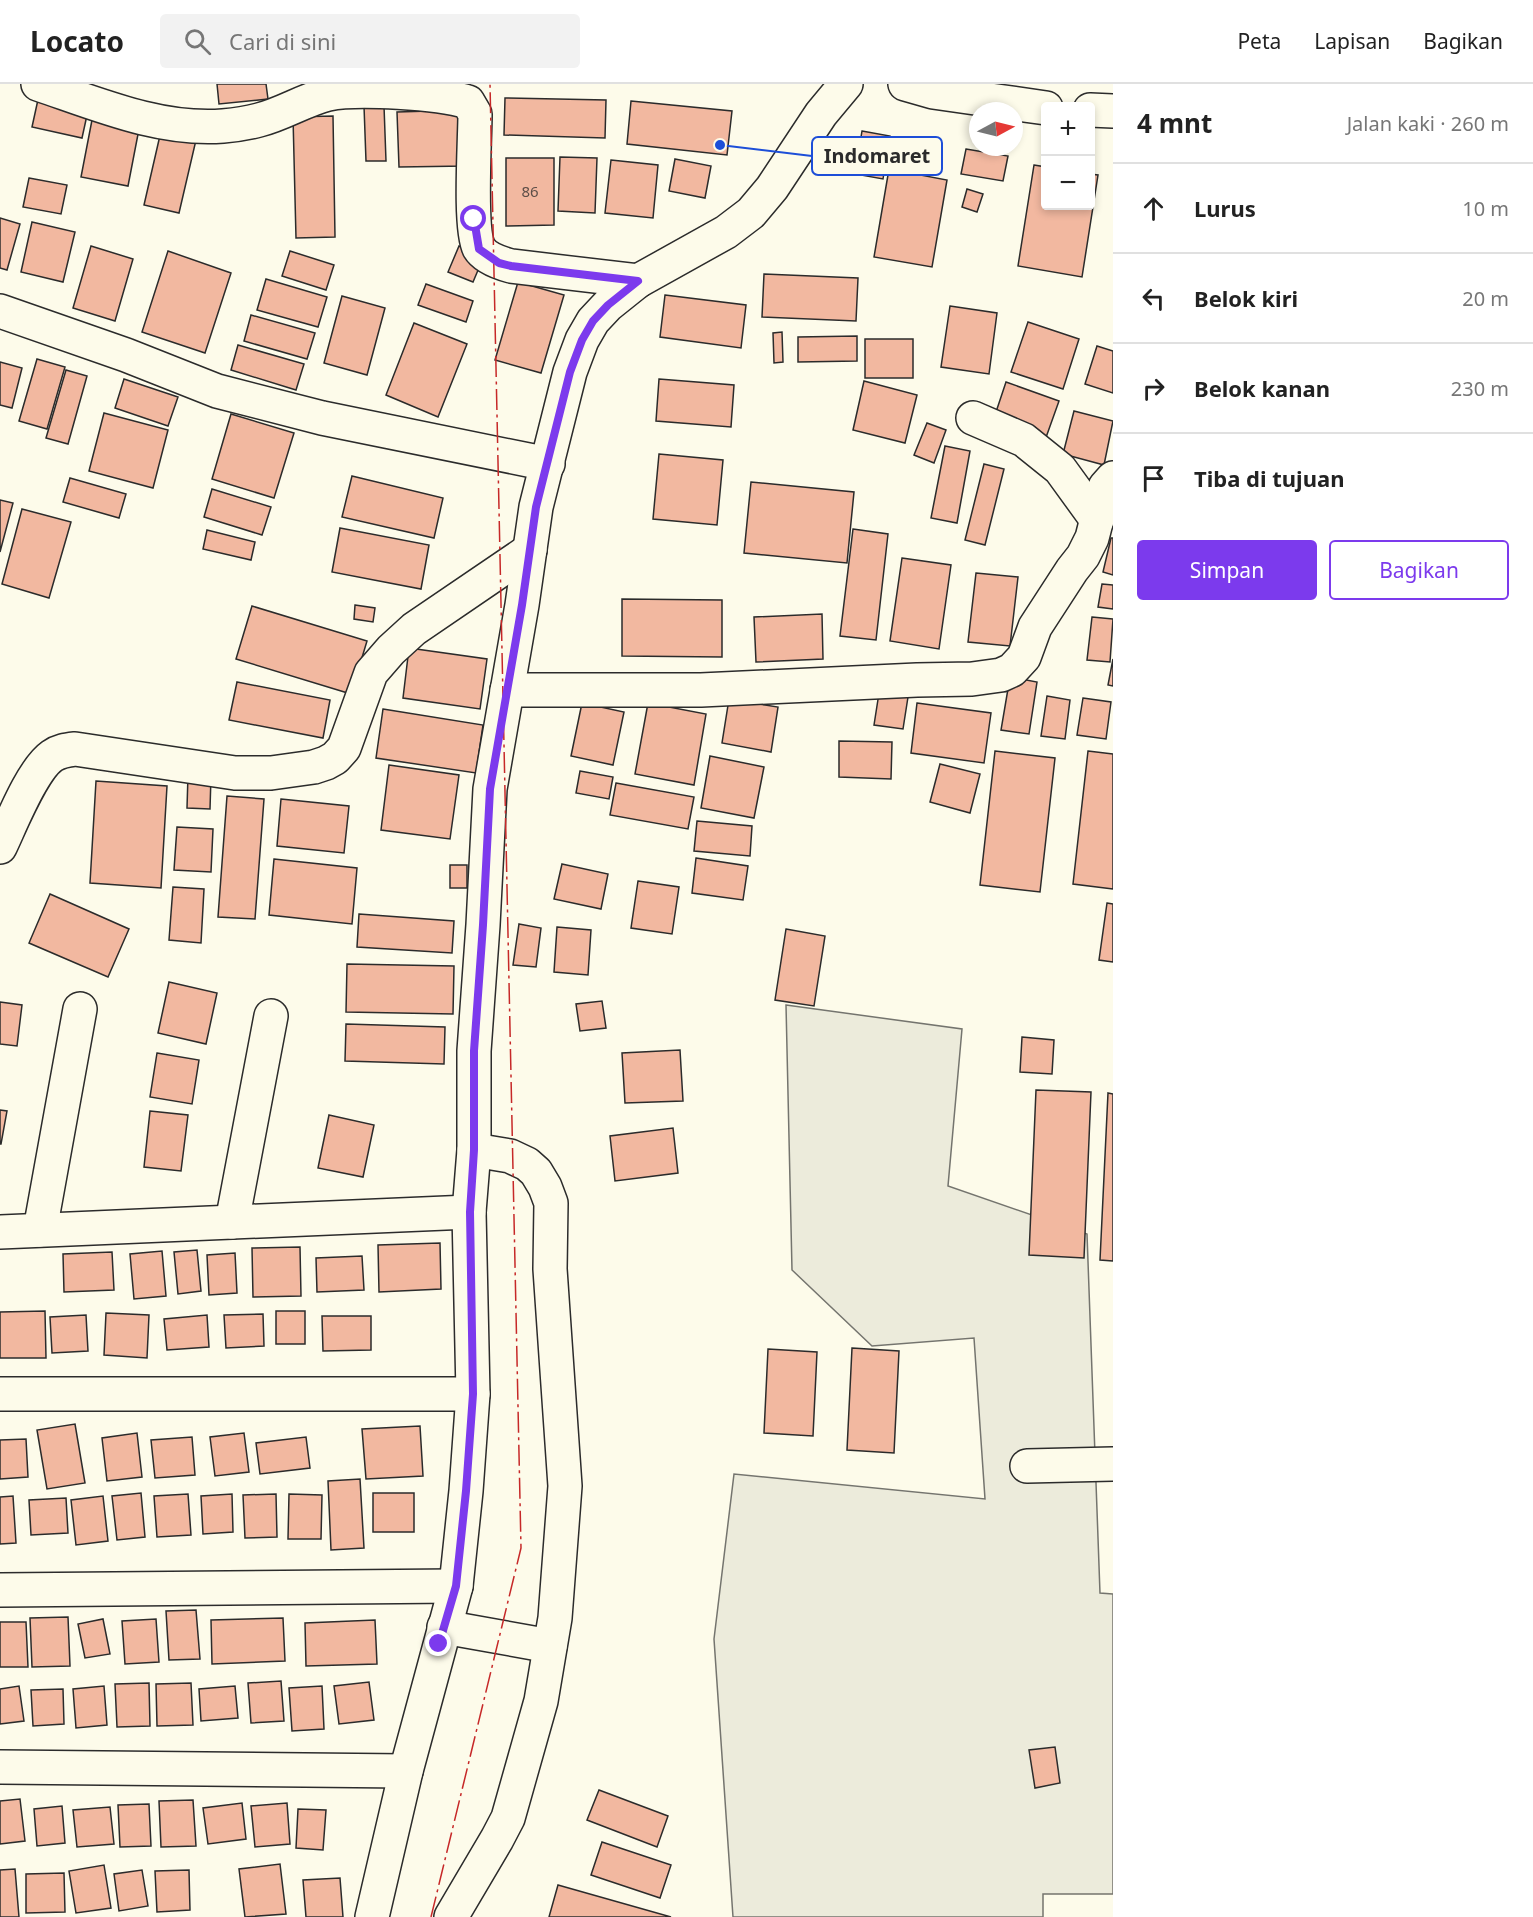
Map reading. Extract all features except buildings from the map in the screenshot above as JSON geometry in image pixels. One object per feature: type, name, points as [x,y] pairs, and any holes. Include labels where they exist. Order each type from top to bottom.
[{"type":"street","points":[[38,84],[140,118],[192,125],[223,126],[259,120],[327,94],[352,92],[415,95],[468,102],[475,114],[474,219],[479,249],[499,263],[511,266],[638,281]]},
{"type":"street","points":[[372,1917],[406,1771],[456,1586],[473,1394],[470,1212],[474,1150],[474,1051],[490,789],[536,507],[570,372],[582,340],[593,321],[608,305],[638,281],[726,232],[751,213],[772,188],[821,114],[846,84]]},
{"type":"street","points":[[905,84],[933,92],[1041,107]]},
{"type":"street","points":[[1095,110],[1113,111]]},
{"type":"street","points":[[0,311],[126,355],[218,391],[322,418],[548,464]]},
{"type":"street","points":[[973,418],[1024,441],[1060,469],[1097,520]]},
{"type":"street","points":[[507,690],[701,690],[972,679],[1001,675],[1012,670],[1024,657],[1035,627],[1083,556],[1092,538],[1105,487],[1113,478]]},
{"type":"street","points":[[2,836],[36,774],[45,763],[62,751],[75,749],[235,773],[271,773],[314,767],[335,758],[345,748],[371,673],[391,650],[414,629],[530,550]]},
{"type":"street","points":[[40,1230],[80,1010]]},
{"type":"street","points":[[232,1222],[271,1016]]},
{"type":"street","points":[[451,1917],[508,1818],[541,1701],[555,1618],[566,1486],[550,1269],[551,1203],[536,1172],[527,1164],[510,1156],[474,1150]]},
{"type":"street","points":[[0,1232],[470,1212]]},
{"type":"street","points":[[0,1394],[473,1394]]},
{"type":"street","points":[[1027,1466],[1113,1464]]},
{"type":"street","points":[[0,1590],[456,1586]]},
{"type":"street","points":[[444,1627],[550,1646]]},
{"type":"street","points":[[0,1767],[406,1771]]},
{"type":"shaded area","points":[[786,1005],[962,1029],[948,1186],[1087,1234],[1100,1593],[1113,1594],[1113,1894],[1043,1894],[1043,1917],[733,1917],[714,1639],[734,1474],[985,1499],[974,1338],[872,1346],[792,1270]]},
{"type":"power","points":[[431,1917],[521,1548],[490,84]]},
{"type":"place","name":"Indomaret","points":[[720,145]]},
{"type":"route","points":[[439,1644],[456,1586],[473,1394],[470,1212],[474,1150],[474,1051],[490,789],[522,605],[536,507],[570,372],[582,340],[593,321],[608,305],[638,281],[499,263],[479,249],[474,219]]}]
